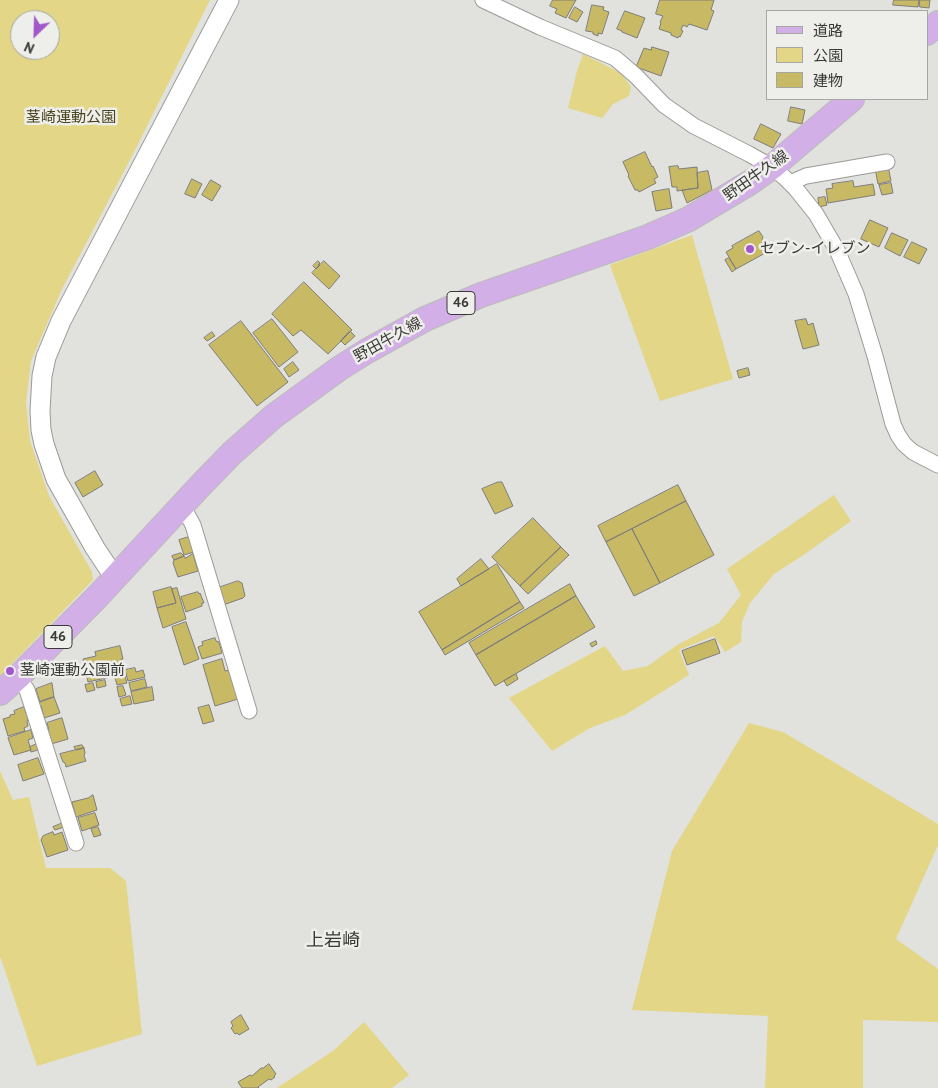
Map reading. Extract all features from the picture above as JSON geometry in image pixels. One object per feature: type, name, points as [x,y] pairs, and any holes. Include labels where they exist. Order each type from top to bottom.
[{"type":"main road","points":[[928,32],[938,23]]},
{"type":"main road","name":"野田牛久線","points":[[0,693],[115,578],[232,453],[310,388],[368,351],[425,319],[481,295],[648,237],[689,219],[751,182],[772,167],[851,100]]},
{"type":"street","points":[[115,578],[56,480],[41,430],[42,376],[46,357],[61,321],[229,0]]},
{"type":"street","points":[[483,0],[540,27],[615,58],[636,76],[664,105],[694,126],[772,167],[790,183],[816,214],[837,250],[856,294],[876,356],[893,424],[898,436],[913,452],[938,465]]},
{"type":"street","points":[[790,183],[806,176],[887,162]]},
{"type":"street","points":[[181,507],[193,525],[249,711]]},
{"type":"street","points":[[18,677],[27,690],[76,843]]},
{"type":"green space","name":"茎崎運動公園","points":[[0,0],[210,0],[133,154],[62,289],[31,361],[26,402],[30,441],[49,496],[92,572],[93,580],[0,676]]},
{"type":"green space","points":[[583,54],[621,73],[631,87],[629,96],[613,104],[602,118],[568,108]]},
{"type":"green space","points":[[692,235],[733,379],[660,401],[610,265]]},
{"type":"green space","points":[[834,495],[851,521],[774,574],[750,603],[742,622],[741,642],[725,652],[714,636],[679,650],[689,675],[625,715],[590,728],[552,751],[509,698],[605,646],[623,671],[648,666],[677,645],[719,623],[741,595],[727,569]]},
{"type":"green space","points":[[749,723],[783,732],[938,824],[938,845],[896,939],[938,969],[938,1022],[863,1020],[863,1088],[765,1088],[768,1016],[632,1010],[672,851]]},
{"type":"green space","points":[[0,771],[13,800],[29,797],[46,868],[110,868],[126,881],[142,1034],[37,1066],[0,956]]},
{"type":"green space","points":[[364,1022],[409,1075],[392,1088],[277,1088],[333,1051]]},
{"type":"building","points":[[553,0],[576,0],[566,18],[555,13],[557,9],[550,6]]},
{"type":"building","points":[[660,0],[714,0],[711,10],[714,11],[707,30],[689,24],[687,27],[683,25],[681,30],[683,31],[678,38],[671,35],[671,33],[659,29],[663,16],[656,14]]},
{"type":"building","points":[[894,0],[919,0],[918,7],[893,5]]},
{"type":"building","points":[[920,0],[930,0],[929,8],[920,7]]},
{"type":"building","points":[[592,5],[604,7],[603,10],[609,12],[602,34],[598,33],[598,36],[593,34],[593,32],[586,31]]},
{"type":"building","points":[[575,7],[583,12],[577,22],[569,18]]},
{"type":"building","points":[[625,11],[645,18],[637,38],[617,29]]},
{"type":"building","points":[[652,47],[669,52],[661,76],[636,67],[644,48],[651,50]]},
{"type":"building","points":[[791,107],[805,110],[802,124],[788,121]]},
{"type":"building","points":[[761,124],[781,134],[773,148],[754,139]]},
{"type":"building","points":[[645,152],[658,177],[654,179],[656,183],[639,192],[635,190],[623,162]]},
{"type":"building","points":[[678,166],[679,169],[697,167],[698,188],[677,191],[677,187],[672,187],[669,167]]},
{"type":"building","points":[[888,166],[891,181],[878,184],[875,168]]},
{"type":"building","points":[[708,171],[712,190],[687,203],[682,190],[698,188],[697,173]]},
{"type":"building","points":[[192,179],[202,184],[195,198],[185,194]]},
{"type":"building","points":[[211,180],[221,186],[212,201],[202,195]]},
{"type":"building","points":[[853,181],[854,187],[873,184],[875,195],[828,203],[826,189],[833,188],[832,184]]},
{"type":"building","points":[[891,183],[893,193],[882,195],[879,185]]},
{"type":"building","points":[[669,189],[672,208],[656,211],[652,192]]},
{"type":"building","points":[[825,197],[827,205],[819,207],[818,198]]},
{"type":"building","points":[[870,220],[888,228],[879,247],[861,239]]},
{"type":"building","name":"セブン-イレブン","points":[[759,231],[769,251],[736,269],[726,252],[733,248],[732,246]]},
{"type":"building","points":[[892,233],[908,240],[900,256],[885,248]]},
{"type":"building","points":[[912,242],[927,249],[919,264],[904,257]]},
{"type":"building","points":[[729,258],[736,269],[732,272],[725,260]]},
{"type":"building","points":[[318,261],[320,263],[318,265],[320,265],[316,269],[313,266]]},
{"type":"building","points":[[324,261],[340,276],[329,289],[312,273]]},
{"type":"building","points":[[304,282],[352,330],[328,354],[301,330],[293,336],[272,314]]},
{"type":"building","points":[[272,319],[298,352],[279,367],[253,333]]},
{"type":"building","points":[[806,319],[808,325],[813,323],[819,345],[803,349],[795,321]]},
{"type":"building","points":[[241,321],[288,382],[257,406],[209,345]]},
{"type":"building","points":[[350,331],[355,336],[345,345],[341,341]]},
{"type":"building","points":[[212,332],[215,336],[207,341],[204,338]]},
{"type":"building","points":[[293,362],[299,370],[289,377],[284,369]]},
{"type":"building","points":[[748,368],[750,375],[739,378],[737,371]]},
{"type":"building","points":[[95,471],[103,485],[83,497],[75,483]]},
{"type":"building","points":[[502,482],[513,506],[495,514],[482,489]]},
{"type":"building","points":[[678,485],[686,501],[606,542],[598,526]]},
{"type":"building","points":[[686,501],[714,555],[660,583],[632,529]]},
{"type":"building","points":[[533,518],[561,547],[520,586],[492,557]]},
{"type":"building","points":[[632,529],[660,583],[634,596],[606,542]]},
{"type":"building","points":[[189,537],[194,552],[184,555],[179,540]]},
{"type":"building","points":[[561,547],[569,555],[528,594],[520,586]]},
{"type":"building","points":[[181,553],[184,556],[174,560],[172,556]]},
{"type":"building","points":[[193,554],[198,571],[178,577],[173,563],[174,560]]},
{"type":"building","points":[[481,559],[489,569],[461,586],[457,579]]},
{"type":"building","points":[[497,564],[520,602],[442,650],[419,612]]},
{"type":"building","points":[[238,581],[242,583],[245,596],[223,605],[218,588]]},
{"type":"building","points":[[570,584],[576,596],[476,655],[469,643]]},
{"type":"building","points":[[171,587],[176,603],[157,608],[153,592]]},
{"type":"building","points":[[177,588],[186,619],[163,628],[157,608],[176,603],[172,589]]},
{"type":"building","points":[[198,592],[204,603],[202,603],[202,606],[186,612],[181,597]]},
{"type":"building","points":[[576,596],[595,627],[495,686],[476,655]]},
{"type":"building","points":[[520,602],[524,608],[445,655],[442,650]]},
{"type":"building","points":[[186,622],[199,659],[184,665],[172,627]]},
{"type":"building","points":[[215,638],[219,642],[222,653],[202,659],[198,647],[203,645],[202,642]]},
{"type":"building","points":[[715,639],[720,653],[687,665],[682,651]]},
{"type":"building","points":[[596,641],[597,644],[592,647],[590,644]]},
{"type":"building","points":[[120,646],[124,674],[88,682],[83,659],[96,656],[95,652]]},
{"type":"building","points":[[222,659],[225,671],[229,670],[238,699],[215,706],[203,665]]},
{"type":"building","points":[[135,668],[136,672],[143,670],[145,677],[128,681],[125,670]]},
{"type":"building","points":[[516,674],[518,679],[507,686],[504,681]]},
{"type":"building","points":[[125,676],[127,683],[117,685],[115,678]]},
{"type":"building","points":[[145,679],[147,687],[131,691],[129,683]]},
{"type":"building","points":[[105,680],[106,686],[97,688],[96,682]]},
{"type":"building","points":[[52,683],[54,697],[40,702],[36,689]]},
{"type":"building","points":[[93,683],[95,690],[87,692],[85,685]]},
{"type":"building","points":[[123,686],[126,695],[119,697],[117,687]]},
{"type":"building","points":[[152,687],[154,700],[134,704],[131,692]]},
{"type":"building","points":[[130,696],[132,704],[122,706],[120,699]]},
{"type":"building","points":[[54,697],[60,713],[44,718],[39,703]]},
{"type":"building","points":[[209,705],[214,721],[203,724],[198,708]]},
{"type":"building","points":[[24,707],[28,726],[24,728],[25,731],[8,736],[3,719],[10,717],[10,715],[15,714],[14,711]]},
{"type":"building","points":[[62,718],[68,739],[51,744],[47,723]]},
{"type":"building","points":[[31,730],[33,738],[28,740],[31,750],[14,755],[8,738]]},
{"type":"building","points":[[39,743],[41,749],[31,752],[30,747]]},
{"type":"building","points":[[82,745],[84,748],[76,750],[74,747]]},
{"type":"building","points":[[84,748],[86,761],[66,767],[60,754]]},
{"type":"building","points":[[38,758],[44,774],[23,781],[18,765]]},
{"type":"building","points":[[93,795],[97,810],[76,817],[72,802]]},
{"type":"building","points":[[95,813],[99,825],[82,831],[78,818]]},
{"type":"building","points":[[63,823],[64,827],[55,830],[53,827]]},
{"type":"building","points":[[98,827],[101,835],[94,837],[91,829]]},
{"type":"building","points":[[53,832],[54,835],[62,832],[68,850],[47,857],[41,840],[43,836]]},
{"type":"building","points":[[241,1015],[249,1029],[239,1035],[235,1034],[231,1028],[233,1026],[231,1022]]},
{"type":"building","points":[[269,1064],[276,1074],[275,1077],[271,1080],[269,1079],[259,1088],[242,1088],[238,1082],[250,1075],[252,1076]]},
{"type":"place","name":"セブン-イレブン","points":[[750,249]]},
{"type":"place","name":"茎崎運動公園前","points":[[10,671]]},
{"type":"district","name":"上岩崎","points":[[333,941]]}]
